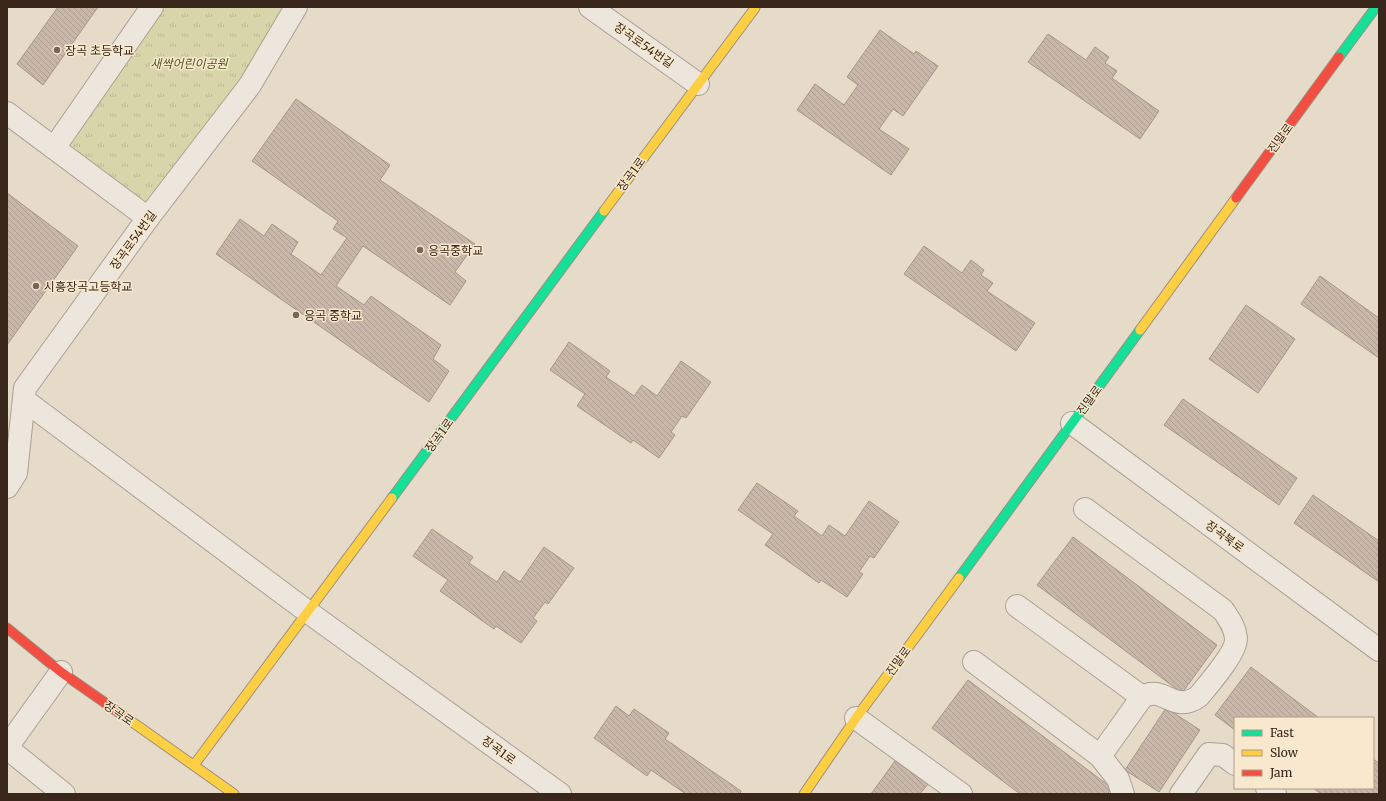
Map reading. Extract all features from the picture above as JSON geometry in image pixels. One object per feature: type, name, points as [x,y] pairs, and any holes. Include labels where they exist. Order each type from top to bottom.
[{"type":"street","points":[[54,148],[152,7]]},
{"type":"street","name":"장곡로54번길","points":[[7,487],[16,473],[25,388],[148,218],[250,85],[296,7]]},
{"type":"street","name":"장곡로54번길","points":[[590,7],[698,84]]},
{"type":"street","name":"장곡1로","points":[[560,794],[308,612],[755,7]]},
{"type":"street","name":"진말로","points":[[804,794],[856,718],[1376,7]]},
{"type":"street","points":[[7,113],[148,218]]},
{"type":"street","points":[[24,400],[308,612],[194,765]]},
{"type":"street","name":"장곡북로","points":[[1072,423],[1379,650]]},
{"type":"street","points":[[1085,509],[1223,610],[1232,623],[1236,640],[1232,651],[1199,696],[1192,702],[1180,704],[1162,695],[1148,694],[1142,697],[1100,756]]},
{"type":"street","points":[[1017,606],[1142,697]]},
{"type":"street","name":"장곡로","points":[[7,628],[61,672],[234,794]]},
{"type":"street","points":[[974,662],[1100,756],[1118,779],[1123,794]]},
{"type":"street","points":[[61,672],[7,748],[64,794]]},
{"type":"street","points":[[856,718],[961,794]]},
{"type":"street","points":[[1181,794],[1209,754],[1223,755],[1234,763]]},
{"type":"green space","name":"새싹어린이공원","points":[[165,7],[282,7],[243,76],[148,207],[68,147]]},
{"type":"building","points":[[58,7],[98,7],[43,85],[17,64]]},
{"type":"building","points":[[880,30],[914,54],[916,51],[938,66],[903,116],[893,109],[879,129],[909,149],[891,175],[797,110],[815,84],[844,105],[858,85],[847,77]]},
{"type":"building","points":[[1048,34],[1086,60],[1095,47],[1109,57],[1105,63],[1117,71],[1112,78],[1159,111],[1140,139],[1028,62]]},
{"type":"building","name":"응곡중학교","points":[[296,99],[390,165],[380,180],[475,244],[455,272],[466,281],[450,305],[363,246],[336,286],[364,305],[371,296],[441,345],[433,359],[449,371],[429,402],[216,254],[240,219],[264,236],[272,224],[298,242],[291,254],[321,275],[347,238],[333,229],[338,221],[252,161]]},
{"type":"building","points":[[7,193],[78,246],[7,345]]},
{"type":"building","points":[[924,246],[962,273],[971,260],[984,270],[981,275],[993,283],[987,291],[1035,323],[1016,351],[904,274]]},
{"type":"building","points":[[1320,276],[1379,318],[1379,358],[1301,304]]},
{"type":"building","points":[[1246,305],[1295,339],[1258,393],[1209,359]]},
{"type":"building","points":[[569,342],[610,371],[606,377],[634,396],[642,385],[657,396],[681,361],[711,382],[686,418],[682,416],[671,432],[675,435],[659,458],[633,440],[631,443],[577,406],[585,394],[550,370]]},
{"type":"building","points":[[1183,399],[1297,478],[1279,505],[1164,425]]},
{"type":"building","points":[[757,483],[798,511],[794,516],[822,536],[829,525],[845,536],[869,501],[899,522],[874,558],[870,556],[859,572],[863,574],[847,597],[821,580],[819,583],[765,545],[773,534],[738,510]]},
{"type":"building","points":[[1313,495],[1379,541],[1379,582],[1294,523]]},
{"type":"building","points":[[432,529],[473,557],[469,563],[497,582],[504,571],[520,582],[544,547],[574,568],[548,604],[545,602],[533,618],[537,621],[521,643],[496,626],[494,629],[440,591],[448,580],[413,556]]},
{"type":"building","points":[[1073,537],[1217,645],[1182,693],[1037,585]]},
{"type":"building","points":[[1251,667],[1318,717],[1234,717],[1234,729],[1215,715]]},
{"type":"building","points":[[968,680],[1112,788],[1107,794],[1020,794],[932,728]]},
{"type":"building","points":[[616,706],[629,716],[634,709],[669,733],[665,739],[741,791],[740,794],[686,794],[651,770],[647,776],[594,738]]},
{"type":"building","points":[[1166,708],[1200,730],[1159,792],[1125,770]]},
{"type":"building","points":[[1374,760],[1379,763],[1379,794],[1321,794],[1314,789],[1374,789]]},
{"type":"building","points":[[895,761],[928,784],[920,794],[871,794]]},
{"type":"traffic: fast","points":[[1339,57],[1376,7]]},
{"type":"traffic: fast","points":[[392,498],[604,211]]},
{"type":"traffic: fast","points":[[959,578],[1140,330]]},
{"type":"traffic: slow","points":[[604,211],[755,8]]},
{"type":"traffic: slow","points":[[1140,330],[1236,198]]},
{"type":"traffic: slow","points":[[194,765],[392,498]]},
{"type":"traffic: slow","points":[[804,794],[856,718],[959,578]]},
{"type":"traffic: slow","points":[[121,714],[234,794]]},
{"type":"traffic: jam","points":[[1236,198],[1339,57]]},
{"type":"traffic: jam","points":[[7,628],[61,672],[121,714]]},
{"type":"place","name":"장곡 초등학교","points":[[57,50]]},
{"type":"place","name":"응곡중학교","points":[[420,250]]},
{"type":"place","name":"시흥장곡고등학교","points":[[36,286]]},
{"type":"place","name":"응곡 중학교","points":[[296,315]]}]
